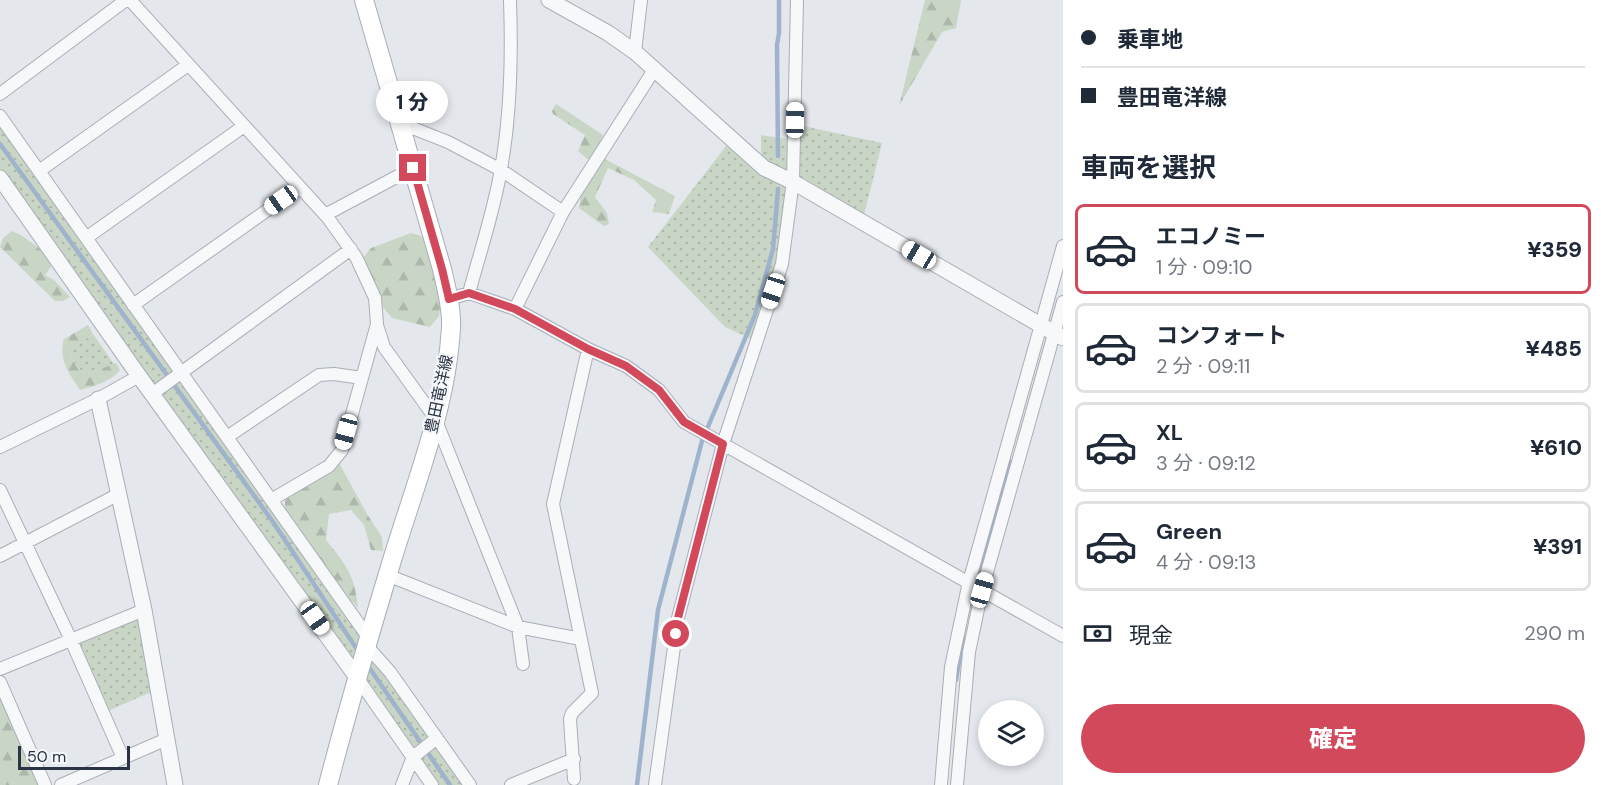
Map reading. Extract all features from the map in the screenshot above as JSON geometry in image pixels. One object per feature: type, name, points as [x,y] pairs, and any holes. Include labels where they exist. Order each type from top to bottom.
[{"type":"main road","name":"豊田竜洋線","points":[[327,785],[356,676],[435,418],[446,368],[451,325],[449,299],[442,269],[364,0]]},
{"type":"street","points":[[0,94],[128,0],[188,64],[325,215],[356,257],[375,298],[377,324],[384,347],[435,418],[519,627],[523,664]]},
{"type":"street","points":[[469,293],[501,171],[509,114],[510,0]]},
{"type":"street","points":[[549,0],[608,33],[635,52],[764,168],[793,182],[1053,332]]},
{"type":"street","points":[[635,52],[641,0]]},
{"type":"street","points":[[656,785],[678,618],[723,444],[782,264],[793,182],[797,0]]},
{"type":"street","points":[[39,171],[188,64]]},
{"type":"street","points":[[515,309],[563,212],[654,69]]},
{"type":"street","points":[[0,116],[470,785]]},
{"type":"street","points":[[400,123],[448,142],[501,171],[563,212]]},
{"type":"street","points":[[86,238],[244,126]]},
{"type":"street","points":[[325,215],[413,168]]},
{"type":"street","points":[[0,178],[432,785]]},
{"type":"street","points":[[133,305],[300,187]]},
{"type":"street","points":[[957,785],[969,652],[982,590],[1053,332],[1063,246]]},
{"type":"street","points":[[152,394],[351,249]]},
{"type":"street","points":[[449,299],[469,293],[515,309],[588,349],[626,366],[659,390],[684,422],[1063,636]]},
{"type":"street","points":[[941,785],[951,667],[969,582],[1063,302]]},
{"type":"street","points":[[271,500],[329,466],[342,450],[377,324]]},
{"type":"street","points":[[574,779],[570,719],[572,713],[592,693],[553,504],[588,349]]},
{"type":"street","points":[[227,437],[319,375],[334,374],[362,378]]},
{"type":"street","points":[[0,447],[98,399],[139,376]]},
{"type":"street","points":[[98,399],[144,610],[175,785]]},
{"type":"street","points":[[0,490],[71,640],[123,758]]},
{"type":"street","points":[[0,556],[119,494]]},
{"type":"street","points":[[387,575],[519,627],[581,639]]},
{"type":"street","points":[[0,669],[144,610]]},
{"type":"street","points":[[0,682],[45,785]]},
{"type":"street","points":[[402,785],[413,757],[437,738]]},
{"type":"street","points":[[61,785],[167,739]]},
{"type":"street","points":[[511,785],[574,759]]},
{"type":"green space","points":[[925,0],[961,0],[956,28],[942,32],[899,106]]},
{"type":"green space","points":[[556,104],[603,135],[591,162],[578,151],[585,135],[553,114],[552,111]]},
{"type":"green space","points":[[0,116],[470,785],[434,785],[0,178]]},
{"type":"green space","points":[[794,124],[882,143],[862,223],[793,181],[782,264],[756,341],[725,327],[648,247],[730,141],[767,168],[761,151],[761,135],[794,140]]},
{"type":"green space","points":[[605,159],[675,196],[669,214],[652,212],[656,200],[634,180],[608,168],[595,197],[607,213],[609,224],[604,226],[579,208],[581,194]]},
{"type":"green space","points":[[12,231],[35,245],[49,259],[53,264],[45,275],[54,280],[70,297],[63,301],[55,301],[0,247],[3,238]]},
{"type":"green space","points":[[411,233],[434,241],[441,298],[439,316],[430,327],[392,318],[375,298],[363,258],[371,248]]},
{"type":"green space","points":[[88,325],[93,334],[70,350],[72,359],[85,375],[116,363],[120,370],[107,381],[80,390],[66,366],[62,353],[64,339]]},
{"type":"green space","points":[[93,334],[114,364],[85,375],[72,359],[70,350]]},
{"type":"green space","points":[[339,463],[382,537],[383,551],[371,550],[364,525],[351,510],[329,514],[326,540],[352,579],[358,608],[322,571],[285,519],[285,500]]},
{"type":"green space","points":[[144,610],[158,689],[103,713],[76,638]]},
{"type":"green space","points":[[0,682],[45,785],[0,785]]},
{"type":"waterway","points":[[778,156],[779,0]]},
{"type":"waterway","points":[[0,144],[273,522],[360,654]]},
{"type":"waterway","points":[[637,785],[658,610],[702,441],[755,315],[773,249],[778,189]]},
{"type":"waterway","points":[[971,601],[1009,461]]},
{"type":"waterway","points":[[956,680],[963,638]]},
{"type":"waterway","points":[[366,663],[450,785]]},
{"type":"route","points":[[413,168],[449,299],[469,293],[515,309],[588,349],[626,366],[659,390],[684,422],[723,444],[678,618],[676,634]]}]
